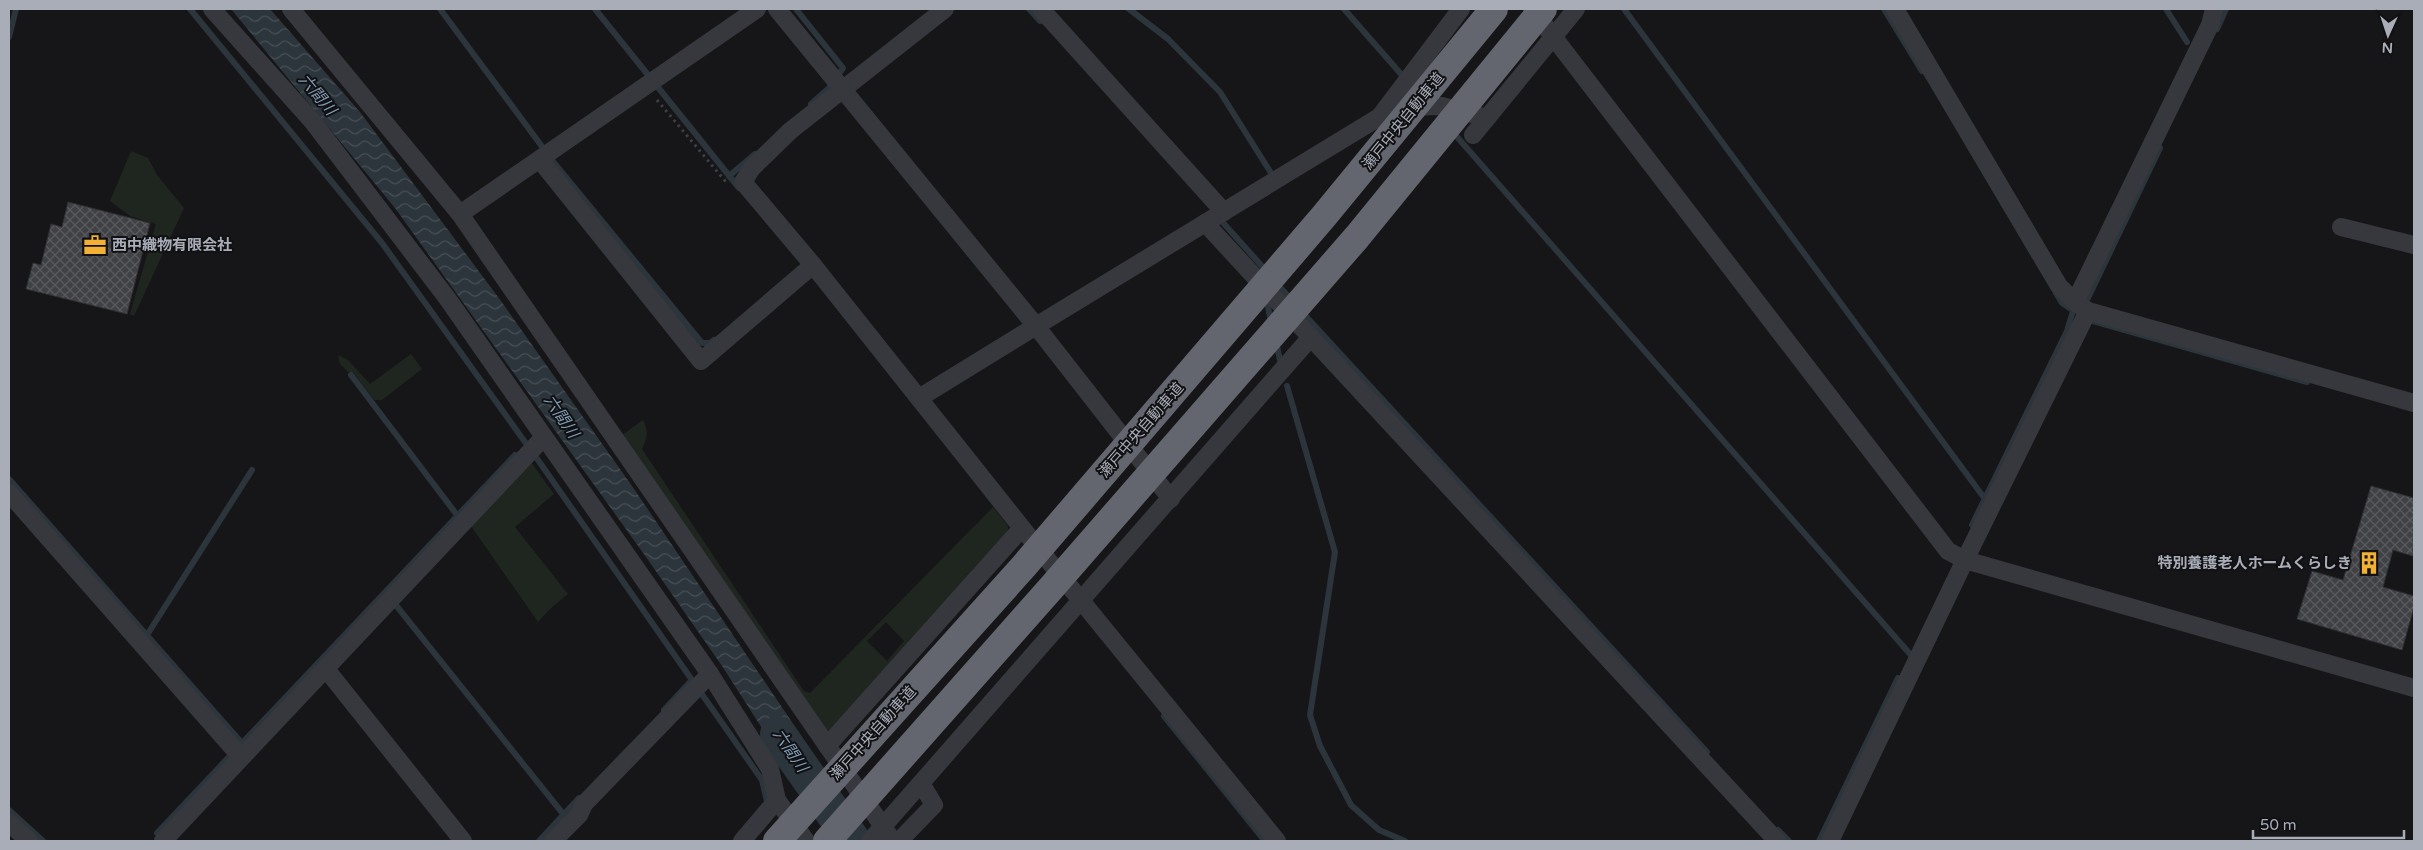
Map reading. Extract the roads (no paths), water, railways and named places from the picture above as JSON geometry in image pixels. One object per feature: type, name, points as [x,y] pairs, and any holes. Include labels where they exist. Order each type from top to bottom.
[{"type":"highway","name":"瀬戸中央自動車道","points":[[777,841],[1031,558],[1324,216],[1494,9]]},
{"type":"highway","points":[[827,841],[1052,588],[1357,237],[1543,9]]},
{"type":"street","points":[[212,9],[312,122],[447,298],[536,446],[701,683],[770,769],[777,800],[806,841]]},
{"type":"street","points":[[291,9],[460,214],[892,841]]},
{"type":"street","points":[[460,214],[757,9]]},
{"type":"street","points":[[777,9],[1036,326],[1171,499]]},
{"type":"street","points":[[945,9],[838,83],[752,168],[743,182],[810,269],[919,398],[1022,528],[1277,841]]},
{"type":"street","points":[[1041,9],[1215,217],[1311,337],[1777,841]]},
{"type":"street","points":[[1381,116],[1461,9]]},
{"type":"street","points":[[1532,9],[1948,551],[1959,557],[2414,688]]},
{"type":"street","points":[[1473,135],[1576,9]]},
{"type":"street","points":[[1895,9],[2058,286],[2082,313],[2414,402]]},
{"type":"street","points":[[1830,841],[1959,557],[2082,313],[2210,25],[2214,9]]},
{"type":"street","points":[[919,398],[1381,116],[1402,107],[1442,106],[1487,118]]},
{"type":"street","points":[[546,156],[700,361],[810,269]]},
{"type":"street","points":[[2341,227],[2414,245]]},
{"type":"street","points":[[870,841],[1082,601],[1311,337]]},
{"type":"street","points":[[163,841],[237,753],[326,669],[536,446]]},
{"type":"street","points":[[9,493],[237,753]]},
{"type":"street","points":[[827,746],[1022,528]]},
{"type":"street","points":[[326,669],[463,841]]},
{"type":"street","points":[[553,841],[578,815],[584,804],[701,683]]},
{"type":"street","points":[[899,841],[934,805],[921,783]]},
{"type":"street","points":[[742,841],[777,800]]},
{"type":"street","points":[[9,823],[29,841]]},
{"type":"water","points":[[231,9],[270,9],[360,112],[501,301],[632,486],[819,762],[798,784],[722,666],[646,557],[395,208]]},
{"type":"waterway","points":[[9,37],[16,9]]},
{"type":"waterway","points":[[190,9],[382,243],[538,460],[762,780],[767,801]]},
{"type":"waterway","points":[[440,9],[555,164],[702,343],[710,343],[714,340]]},
{"type":"waterway","points":[[595,9],[739,188]]},
{"type":"waterway","points":[[796,9],[843,68],[829,88],[811,104]]},
{"type":"waterway","points":[[1029,9],[1040,21]]},
{"type":"waterway","points":[[1129,9],[1168,39],[1220,92],[1271,173]]},
{"type":"waterway","points":[[1344,9],[1401,74]]},
{"type":"waterway","points":[[1624,9],[1985,499]]},
{"type":"waterway","points":[[1884,9],[1922,71]]},
{"type":"waterway","points":[[2166,9],[2187,42]]},
{"type":"waterway","points":[[2217,29],[2226,9]]},
{"type":"waterway","points":[[1451,130],[1910,654]]},
{"type":"waterway","points":[[2088,298],[2160,148]]},
{"type":"waterway","points":[[729,176],[755,154]]},
{"type":"waterway","points":[[1218,217],[1268,273]]},
{"type":"waterway","points":[[1276,283],[1293,301]]},
{"type":"waterway","points":[[2056,293],[2062,303],[2071,309]]},
{"type":"waterway","points":[[1266,297],[1271,322]]},
{"type":"waterway","points":[[1301,311],[1707,752]]},
{"type":"waterway","points":[[1972,525],[2067,331],[2073,311]]},
{"type":"waterway","points":[[2086,319],[2307,382]]},
{"type":"waterway","points":[[1276,342],[1280,360]]},
{"type":"waterway","points":[[351,375],[457,515]]},
{"type":"waterway","points":[[1287,386],[1335,552],[1310,715],[1320,746],[1351,805],[1379,830],[1405,841]]},
{"type":"waterway","points":[[157,833],[515,455]]},
{"type":"waterway","points":[[147,635],[252,470]]},
{"type":"waterway","points":[[9,479],[241,742]]},
{"type":"waterway","points":[[391,599],[564,815]]},
{"type":"waterway","points":[[1819,841],[1898,678]]},
{"type":"waterway","points":[[664,710],[692,680]]},
{"type":"waterway","points":[[1164,716],[1265,841]]},
{"type":"waterway","name":"六間川","points":[[778,734],[853,841]]},
{"type":"waterway","points":[[539,841],[579,798]]},
{"type":"waterway","points":[[9,810],[43,841]]},
{"type":"waterway","points":[[1778,830],[1789,841]]},
{"type":"place","name":"西中織物有限会社","points":[[95,245]]},
{"type":"place","name":"特別養護老人ホームくらしき","points":[[2369,563]]}]
